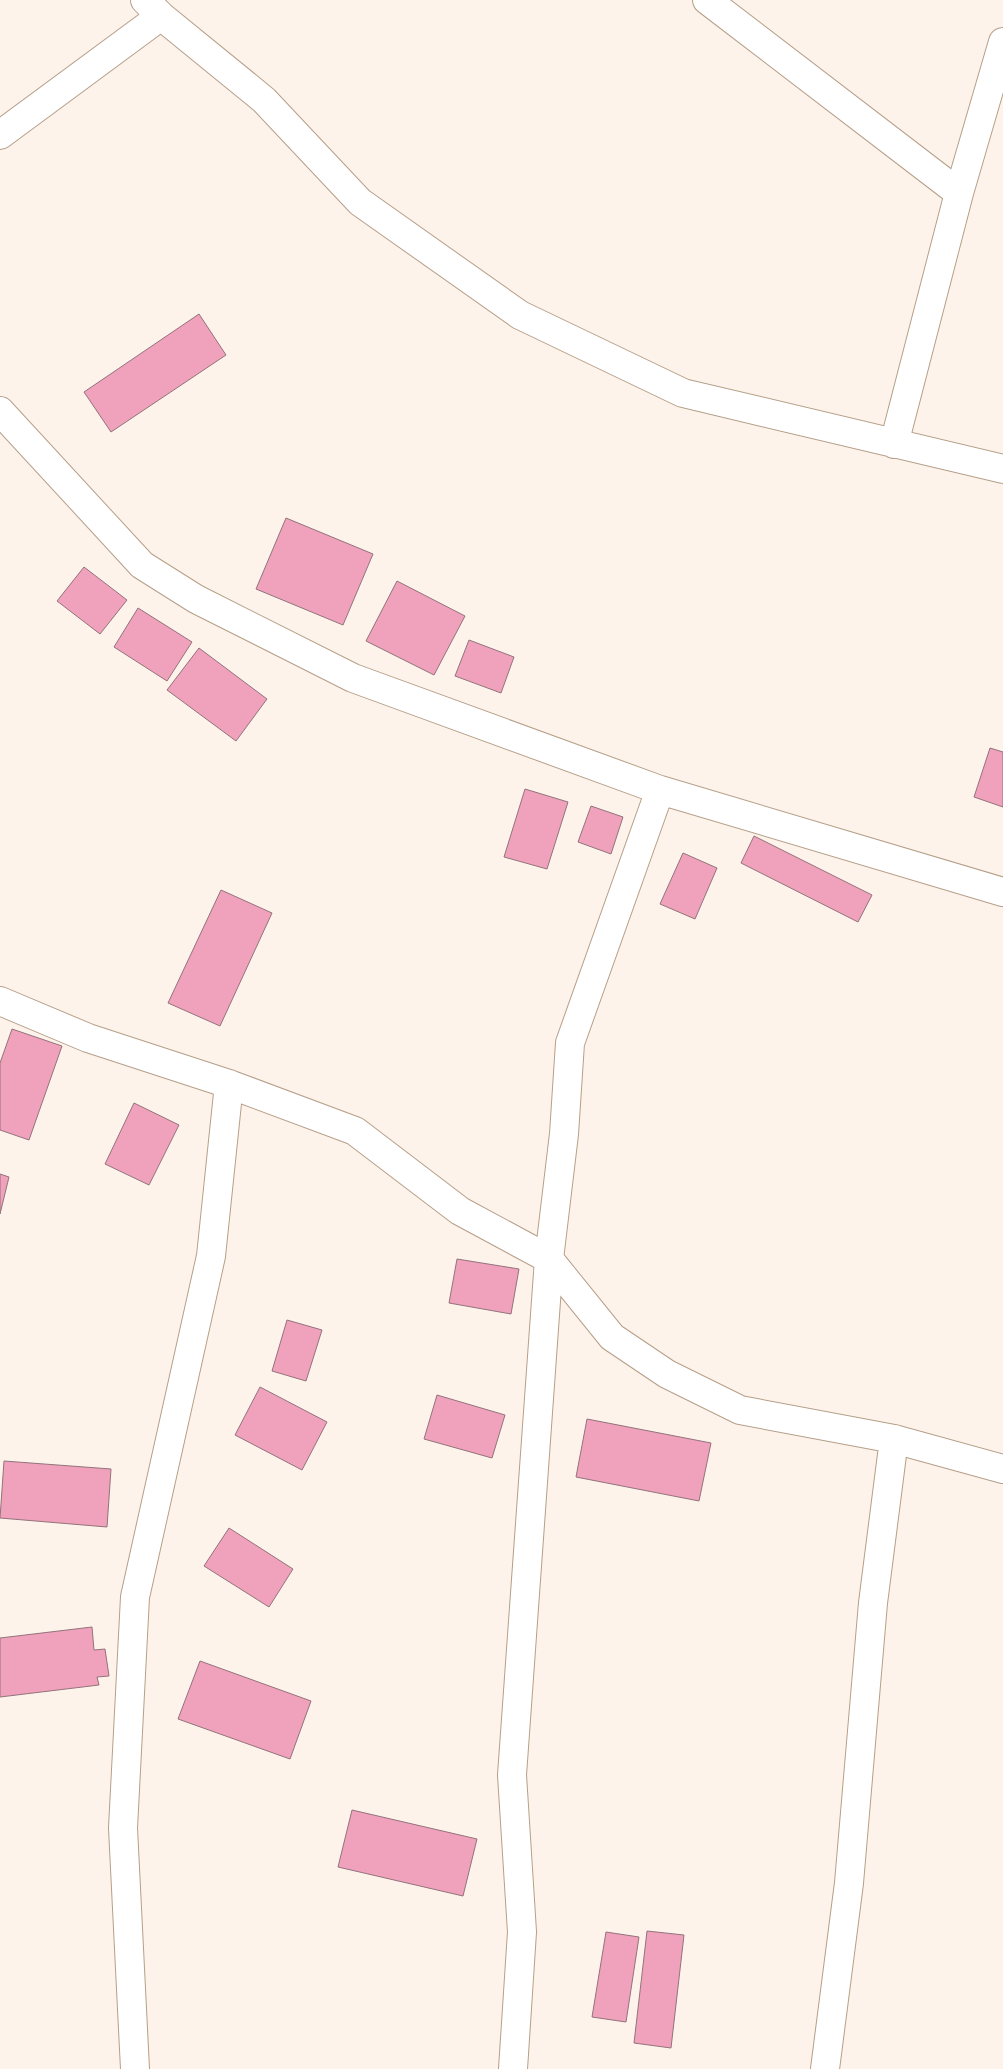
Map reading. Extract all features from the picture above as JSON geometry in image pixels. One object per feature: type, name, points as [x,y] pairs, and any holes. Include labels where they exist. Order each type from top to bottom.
[{"type":"street","points":[[707,0],[959,193]]},
{"type":"street","points":[[0,134],[153,8],[264,100],[360,202],[520,315],[683,393],[1003,469]]},
{"type":"street","points":[[894,444],[959,193],[1003,42]]},
{"type":"street","points":[[0,410],[142,565],[196,599],[353,678],[660,790],[1003,892]]},
{"type":"street","points":[[514,2069],[522,1932],[512,1774],[549,1259],[564,1134],[570,1043],[660,790]]},
{"type":"street","points":[[0,1001],[88,1038],[229,1084],[355,1131],[460,1211],[549,1259],[612,1337],[666,1374],[740,1410],[894,1439],[1003,1469]]},
{"type":"street","points":[[135,2069],[123,1828],[135,1597],[211,1256],[229,1084]]},
{"type":"street","points":[[826,2069],[848,1883],[873,1602],[894,1439]]},
{"type":"building","points":[[199,314],[226,355],[111,432],[84,392]]},
{"type":"building","points":[[286,518],[373,554],[343,625],[256,589]]},
{"type":"building","points":[[84,567],[127,600],[100,634],[57,601]]},
{"type":"building","points":[[397,581],[465,616],[434,675],[366,641]]},
{"type":"building","points":[[138,608],[192,642],[167,681],[114,647]]},
{"type":"building","points":[[469,640],[514,657],[501,693],[455,676]]},
{"type":"building","points":[[199,648],[267,699],[236,741],[167,690]]},
{"type":"building","points":[[990,748],[1003,752],[1003,807],[974,797]]},
{"type":"building","points":[[525,789],[568,802],[547,869],[504,857]]},
{"type":"building","points":[[591,806],[623,817],[611,854],[578,842]]},
{"type":"building","points":[[754,836],[872,895],[858,922],[741,863]]},
{"type":"building","points":[[683,853],[717,868],[695,919],[660,904]]},
{"type":"building","points":[[221,890],[272,913],[220,1026],[168,1003]]},
{"type":"building","points":[[12,1029],[62,1046],[29,1140],[0,1130],[0,1063]]},
{"type":"building","points":[[134,1103],[179,1125],[149,1185],[105,1164]]},
{"type":"building","points":[[0,1174],[9,1177],[0,1214]]},
{"type":"building","points":[[457,1259],[519,1269],[511,1314],[449,1303]]},
{"type":"building","points":[[287,1320],[322,1330],[306,1381],[272,1371]]},
{"type":"building","points":[[260,1387],[327,1422],[302,1470],[235,1435]]},
{"type":"building","points":[[437,1395],[505,1415],[492,1458],[424,1439]]},
{"type":"building","points":[[587,1419],[711,1443],[699,1501],[576,1477]]},
{"type":"building","points":[[4,1461],[111,1469],[107,1527],[0,1518]]},
{"type":"building","points":[[229,1528],[293,1569],[269,1607],[204,1566]]},
{"type":"building","points":[[92,1627],[94,1650],[105,1649],[109,1676],[97,1677],[99,1685],[0,1697],[0,1638]]},
{"type":"building","points":[[200,1661],[311,1701],[290,1759],[178,1719]]},
{"type":"building","points":[[352,1810],[477,1839],[463,1896],[338,1867]]},
{"type":"building","points":[[647,1931],[684,1935],[671,2048],[634,2043]]},
{"type":"building","points":[[606,1932],[639,1937],[626,2022],[592,2017]]}]
